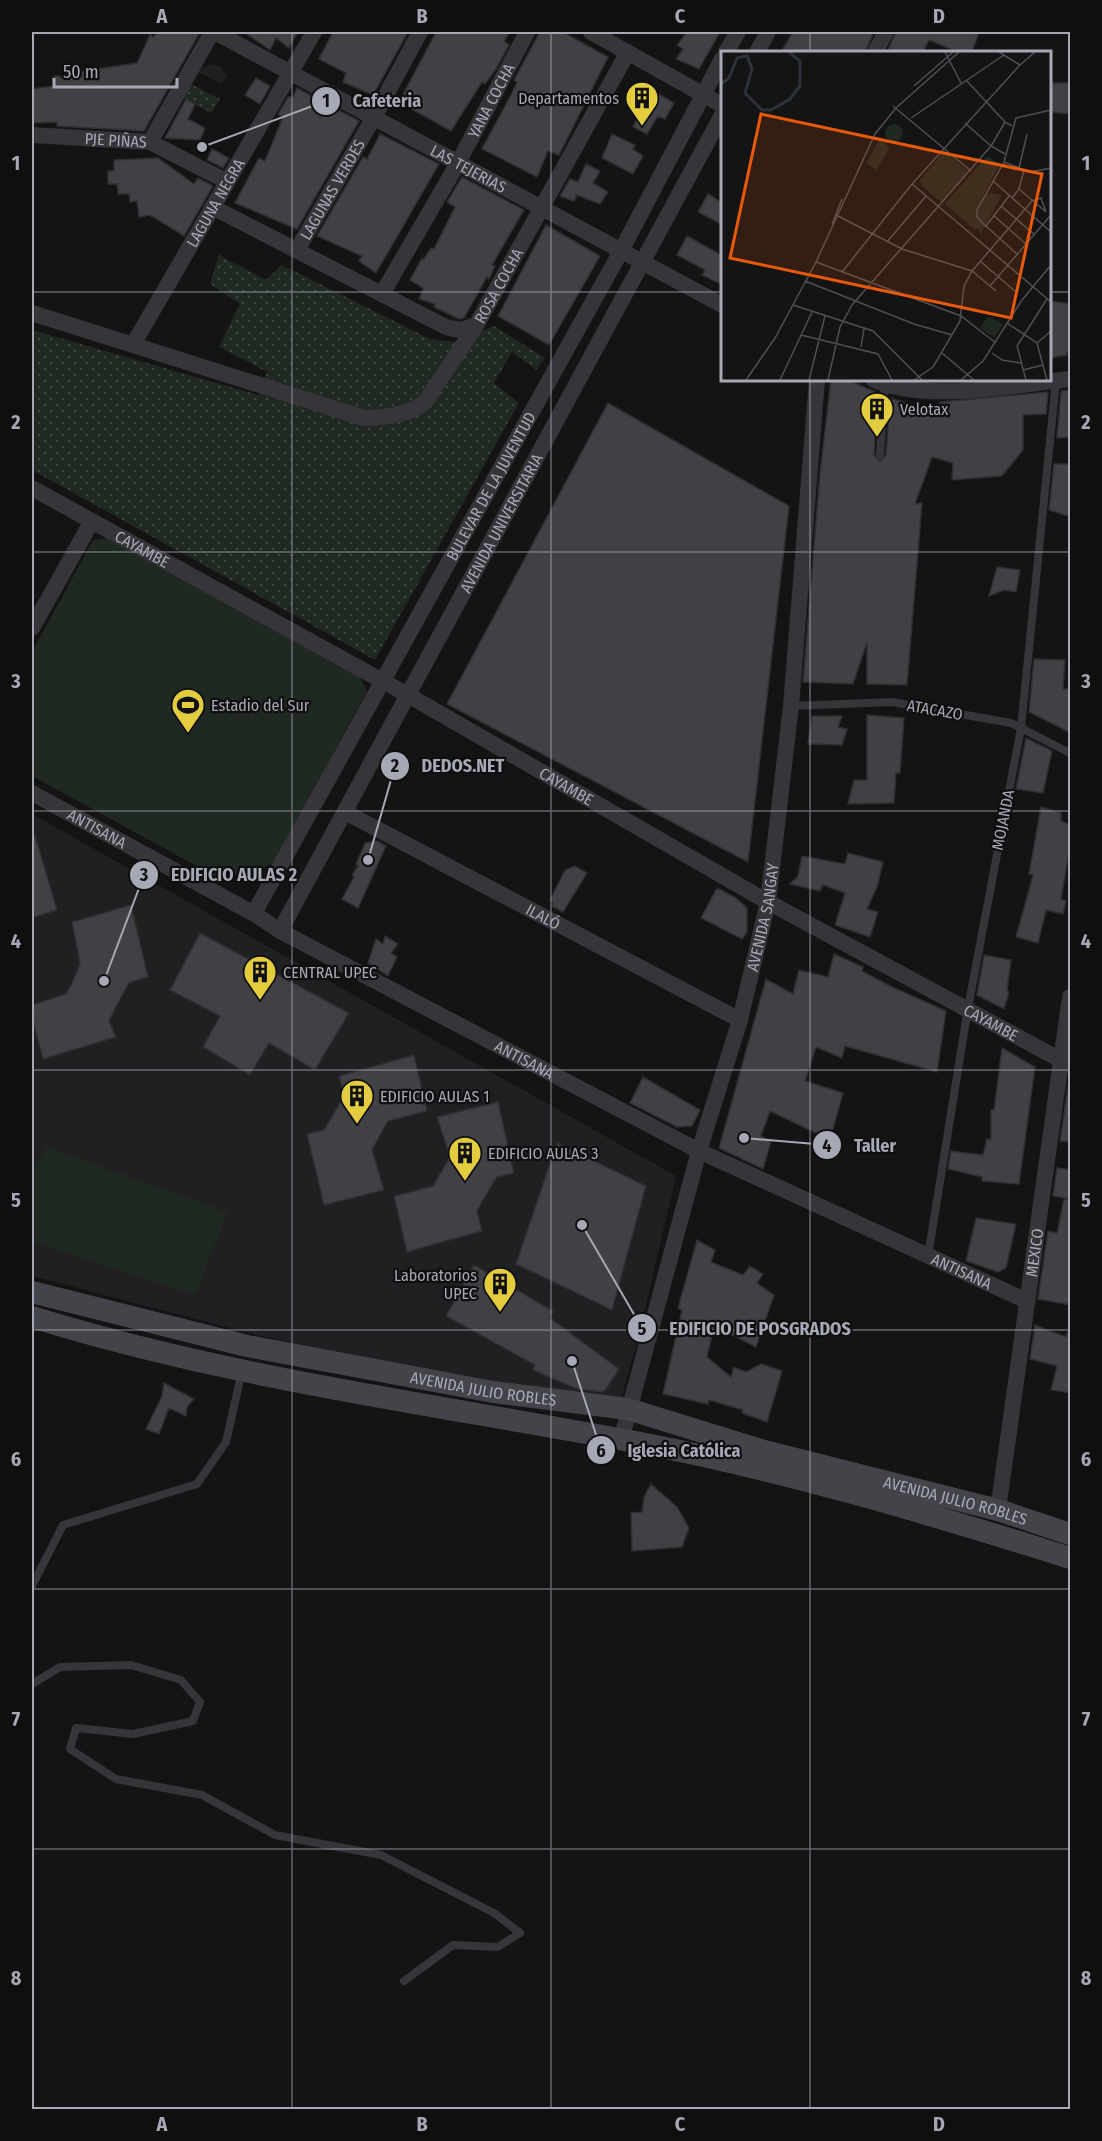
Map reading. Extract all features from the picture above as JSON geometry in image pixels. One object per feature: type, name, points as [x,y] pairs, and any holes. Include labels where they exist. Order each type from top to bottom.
[{"type":"main road","name":"AVENIDA JULIO ROBLES","points":[[32,1292],[248,1346],[493,1392],[628,1409],[764,1451],[998,1510],[1071,1534]]},
{"type":"main road","name":"AVENIDA JULIO ROBLES","points":[[32,1317],[83,1333],[242,1371],[621,1440],[866,1497],[1071,1558]]},
{"type":"street","name":"LAS TEJERIAS","points":[[213,32],[721,304]]},
{"type":"street","points":[[150,142],[213,32]]},
{"type":"street","name":"LAGUNA NEGRA","points":[[134,343],[314,32]]},
{"type":"street","name":"LAGUNAS VERDES","points":[[297,250],[420,32]]},
{"type":"street","name":"YANA COCHA","points":[[382,294],[458,163],[527,32]]},
{"type":"street","points":[[591,32],[721,104]]},
{"type":"street","points":[[727,51],[738,32]]},
{"type":"street","points":[[758,51],[768,32]]},
{"type":"street","points":[[876,51],[886,32]]},
{"type":"street","name":"ROSA COCHA","points":[[212,207],[459,331],[477,324],[628,51]]},
{"type":"street","name":"BULEVAR DE LA JUVENTUD","points":[[254,913],[380,681],[621,251],[721,63]]},
{"type":"street","name":"AVENIDA UNIVERSITARIA","points":[[280,931],[721,120]]},
{"type":"street","name":"PJE PIÑAS","points":[[32,135],[150,142],[226,181]]},
{"type":"street","points":[[32,313],[134,343],[364,418],[383,417],[417,409],[425,402],[477,324]]},
{"type":"street","points":[[880,382],[941,391],[1064,380]]},
{"type":"street","name":"AVENIDA SANGAY","points":[[621,1440],[699,1151],[740,1020],[768,902],[791,705],[818,381]]},
{"type":"street","name":"CAYAMBE","points":[[32,488],[408,695],[768,902],[1066,1062]]},
{"type":"street","points":[[32,628],[92,521]]},
{"type":"street","name":"ANTISANA","points":[[32,793],[254,913],[280,931],[699,1151],[1027,1301]]},
{"type":"street","name":"ILALÓ","points":[[345,812],[740,1020]]},
{"type":"street","name":"MEXICO","points":[[998,1510],[1027,1301],[1066,1062],[1071,997]]},
{"type":"lane","name":"MOJANDA","points":[[928,1256],[968,1008],[1021,728],[1064,380]]},
{"type":"lane","points":[[880,382],[880,455]]},
{"type":"lane","name":"ATACAZO","points":[[791,705],[892,702],[1011,723],[1071,753]]},
{"type":"lane","points":[[32,1586],[63,1525],[197,1484],[226,1442],[242,1371]]},
{"type":"lane","points":[[32,1684],[60,1667],[120,1665],[131,1665],[181,1680],[200,1702],[193,1721],[133,1734],[76,1728],[70,1749],[116,1779],[202,1794],[274,1835],[381,1855],[494,1912],[520,1933],[498,1947],[453,1945],[405,1981]]},
{"type":"shaded area","points":[[211,64],[223,68],[222,71],[227,74],[222,84],[196,71]]},
{"type":"shaded area","points":[[187,82],[220,99],[211,113],[179,96]]},
{"type":"shaded area","points":[[219,255],[266,280],[282,265],[430,339],[454,342],[494,326],[545,358],[536,370],[512,352],[494,383],[519,403],[375,660],[32,470],[32,330],[259,395],[267,372],[219,347],[240,304],[210,284]]},
{"type":"shaded area","name":"Estadio del Sur","points":[[109,538],[360,677],[367,691],[274,862],[260,869],[231,876],[215,876],[32,776],[32,652],[93,540]]},
{"type":"shaded area","points":[[32,814],[676,1176],[637,1343],[620,1402],[461,1380],[257,1335],[32,1276]]},
{"type":"shaded area","points":[[47,1147],[228,1212],[195,1295],[32,1242],[32,1174]]},
{"type":"building","points":[[157,32],[200,32],[144,131],[57,126],[57,122],[32,123],[32,89],[54,86],[54,76],[77,76],[77,72],[137,63],[150,35],[154,37]]},
{"type":"building","points":[[244,32],[298,32],[289,48],[276,38],[270,50]]},
{"type":"building","points":[[333,32],[408,32],[373,95],[343,82],[346,73],[319,59]]},
{"type":"building","points":[[436,32],[510,32],[504,41],[509,45],[496,69],[485,84],[482,82],[451,131],[399,102]]},
{"type":"building","points":[[540,32],[563,32],[608,57],[559,155],[548,151],[537,177],[482,149],[512,93],[517,82],[514,80]]},
{"type":"building","points":[[687,32],[720,32],[699,69],[676,59],[683,49],[677,45]]},
{"type":"building","points":[[793,32],[874,32],[865,51],[782,51]]},
{"type":"building","points":[[896,32],[979,32],[972,51],[956,51],[929,40],[924,51],[887,51]]},
{"type":"building","points":[[256,78],[270,86],[260,104],[245,95]]},
{"type":"building","points":[[1051,83],[1071,83],[1071,114],[1051,112]]},
{"type":"building","points":[[297,88],[359,121],[297,229],[235,203],[259,158],[265,161],[283,117],[278,114],[288,97],[293,97]]},
{"type":"building","points":[[637,92],[654,102],[659,94],[674,103],[665,119],[658,116],[647,134],[633,127],[639,114],[630,106]]},
{"type":"building","points":[[186,99],[195,104],[188,119],[205,128],[200,140],[165,138]]},
{"type":"building","points":[[380,134],[439,164],[376,273],[359,261],[362,256],[317,236],[363,157],[367,159]]},
{"type":"building","points":[[612,134],[635,145],[633,149],[643,156],[633,174],[602,158]]},
{"type":"building","points":[[212,149],[229,158],[223,168],[207,160]]},
{"type":"building","points":[[158,158],[194,184],[198,178],[213,186],[184,236],[150,215],[139,217],[137,201],[130,202],[129,194],[118,194],[117,184],[108,184],[108,171],[114,171],[114,160]]},
{"type":"building","points":[[586,164],[600,171],[593,183],[608,192],[600,204],[577,195],[574,201],[560,196],[570,179],[578,182]]},
{"type":"building","points":[[462,177],[524,210],[492,265],[495,266],[489,279],[487,277],[464,318],[459,319],[434,307],[435,304],[419,299],[423,288],[410,280],[422,258],[424,259],[431,248],[434,249],[455,207],[447,202]]},
{"type":"building","points":[[708,194],[721,202],[721,224],[698,212]]},
{"type":"building","points":[[546,225],[600,256],[549,345],[498,316]]},
{"type":"building","points":[[687,236],[721,255],[721,284],[702,275],[705,270],[677,255]]},
{"type":"building","points":[[1051,301],[1071,304],[1071,352],[1067,352],[1067,355],[1051,358]]},
{"type":"building","points":[[831,381],[850,381],[878,393],[874,455],[880,461],[886,455],[890,398],[939,412],[940,402],[1048,392],[1046,414],[1023,415],[1023,450],[1002,476],[952,480],[953,463],[932,457],[915,504],[922,503],[907,685],[867,684],[867,642],[853,684],[803,682],[820,473]]},
{"type":"building","points":[[1071,390],[1071,437],[1057,438],[1061,391]]},
{"type":"building","points":[[608,403],[789,506],[748,862],[447,704]]},
{"type":"building","points":[[1054,464],[1071,464],[1071,517],[1049,510]]},
{"type":"building","points":[[997,567],[1020,570],[1016,592],[1004,590],[989,596]]},
{"type":"building","points":[[1034,659],[1065,660],[1063,689],[1071,689],[1071,733],[1029,712]]},
{"type":"building","points":[[867,715],[904,718],[900,773],[896,773],[894,803],[848,804],[854,780],[867,780]]},
{"type":"building","points":[[812,716],[842,716],[838,727],[847,729],[842,745],[808,744]]},
{"type":"building","points":[[1026,738],[1052,751],[1043,793],[1016,789]]},
{"type":"building","points":[[1041,807],[1061,813],[1061,821],[1071,825],[1071,840],[1061,899],[1066,901],[1063,914],[1046,910],[1038,943],[1016,937],[1033,875],[1029,874]]},
{"type":"building","points":[[32,835],[35,835],[57,910],[32,918]]},
{"type":"building","points":[[377,841],[386,846],[358,908],[342,899],[354,877],[352,875],[358,866],[356,864],[365,843]]},
{"type":"building","points":[[848,853],[883,862],[877,887],[867,909],[878,912],[870,937],[835,925],[845,893],[823,885],[820,891],[790,884],[798,876],[802,856],[845,864]]},
{"type":"building","points":[[575,866],[587,873],[563,912],[552,906],[553,902],[550,900],[565,870]]},
{"type":"building","points":[[717,888],[736,898],[747,908],[747,932],[742,939],[701,918]]},
{"type":"building","points":[[131,905],[148,977],[129,983],[119,1001],[109,1021],[116,1037],[43,1059],[32,1017],[32,1005],[66,994],[74,979],[80,963],[72,922]]},
{"type":"building","name":"CENTRAL UPEC","points":[[200,933],[349,1013],[315,1070],[269,1043],[250,1075],[203,1047],[220,1016],[170,990]]},
{"type":"building","points":[[385,936],[398,944],[391,953],[397,957],[388,976],[368,963],[376,939],[383,944]]},
{"type":"building","points":[[834,954],[863,967],[862,971],[890,986],[946,1011],[937,1072],[845,1046],[842,1058],[816,1047],[805,1081],[843,1093],[830,1140],[770,1111],[761,1136],[771,1141],[763,1169],[719,1148],[766,979],[793,994],[799,970],[828,977]]},
{"type":"building","points":[[984,955],[1011,960],[1007,990],[1009,992],[1004,1009],[977,995]]},
{"type":"building","points":[[1002,1048],[1035,1067],[1019,1184],[982,1181],[982,1177],[948,1169],[951,1151],[983,1155],[987,1139],[991,1140],[991,1110],[994,1110]]},
{"type":"building","name":"EDIFICIO AULAS 1","points":[[414,1055],[427,1111],[388,1121],[372,1150],[384,1190],[324,1205],[307,1134],[324,1130],[344,1096],[339,1076]]},
{"type":"building","points":[[643,1077],[700,1110],[692,1126],[677,1127],[630,1103]]},
{"type":"building","points":[[1068,1087],[1071,1087],[1071,1142],[1060,1141]]},
{"type":"building","name":"EDIFICIO AULAS 3","points":[[498,1102],[514,1173],[497,1177],[477,1211],[482,1231],[407,1252],[394,1196],[433,1186],[450,1157],[437,1117]]},
{"type":"building","points":[[557,1143],[646,1186],[612,1310],[516,1264]]},
{"type":"building","points":[[1057,1168],[1071,1170],[1071,1199],[1053,1196]]},
{"type":"building","points":[[1064,1199],[1071,1199],[1071,1305],[1038,1299],[1048,1231],[1057,1233]]},
{"type":"building","points":[[976,1218],[1016,1224],[1006,1268],[998,1272],[966,1261]]},
{"type":"building","points":[[697,1240],[715,1250],[711,1262],[743,1275],[750,1266],[763,1274],[757,1283],[774,1295],[756,1347],[714,1326],[707,1357],[731,1377],[734,1367],[746,1372],[761,1364],[782,1371],[767,1422],[742,1413],[743,1410],[709,1400],[708,1404],[663,1394],[682,1310],[678,1308]]},
{"type":"building","points":[[474,1265],[553,1311],[550,1318],[619,1369],[604,1392],[577,1389],[533,1370],[535,1365],[446,1316]]},
{"type":"building","points":[[1035,1325],[1066,1337],[1067,1333],[1071,1334],[1071,1393],[1051,1390],[1057,1366],[1030,1359]]},
{"type":"building","points":[[164,1383],[194,1399],[187,1407],[186,1416],[169,1408],[159,1434],[146,1429],[162,1396]]},
{"type":"building","points":[[651,1484],[677,1507],[689,1528],[682,1547],[632,1551],[631,1513],[642,1512],[644,1497]]},
{"type":"place","name":"Departamentos","points":[[642,127]]},
{"type":"place","name":"Cafeteria","points":[[202,147]]},
{"type":"place","name":"Velotax","points":[[877,438]]},
{"type":"place","name":"Estadio del Sur","points":[[188,734]]},
{"type":"place","name":"DEDOS.NET","points":[[368,860]]},
{"type":"place","name":"EDIFICIO AULAS 2","points":[[104,981]]},
{"type":"place","name":"CENTRAL UPEC","points":[[260,1001]]},
{"type":"place","name":"EDIFICIO AULAS 1","points":[[357,1125]]},
{"type":"place","name":"Taller","points":[[744,1138]]},
{"type":"place","name":"EDIFICIO AULAS 3","points":[[465,1182]]},
{"type":"place","name":"EDIFICIO DE POSGRADOS","points":[[582,1225]]},
{"type":"place","name":"Laboratorios UPEC","points":[[500,1313]]},
{"type":"place","name":"Iglesia Católica","points":[[572,1361]]}]
